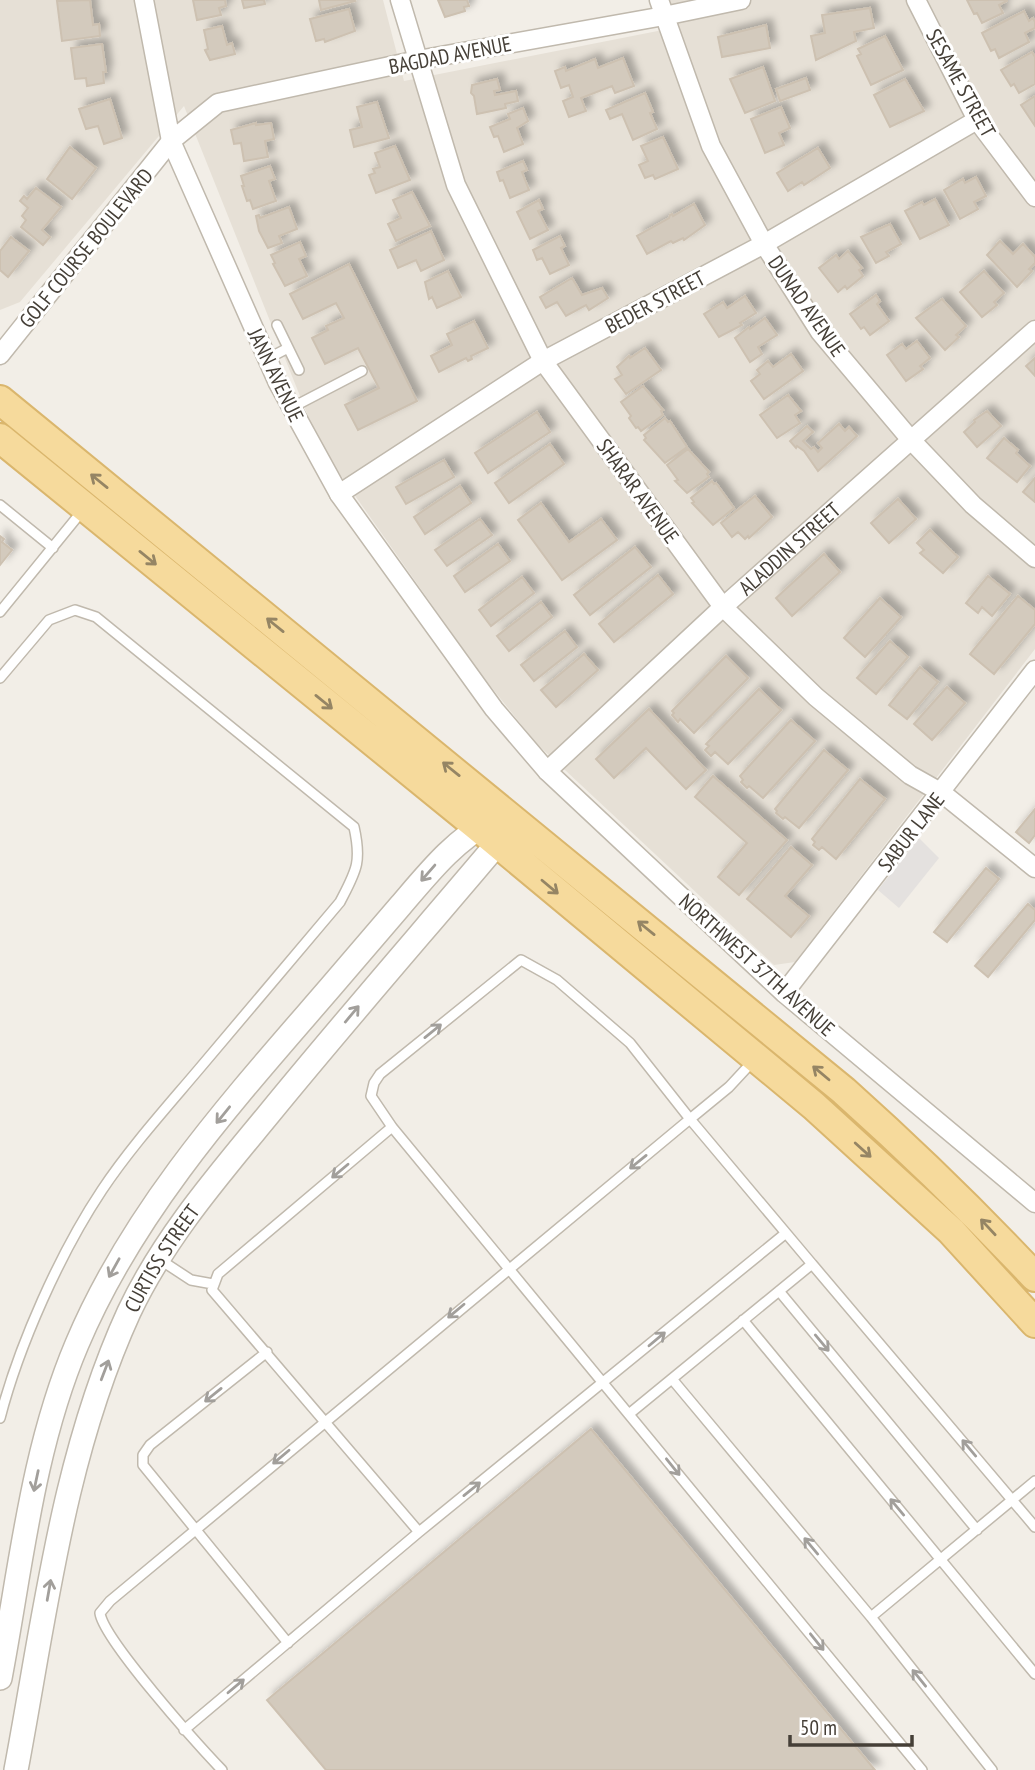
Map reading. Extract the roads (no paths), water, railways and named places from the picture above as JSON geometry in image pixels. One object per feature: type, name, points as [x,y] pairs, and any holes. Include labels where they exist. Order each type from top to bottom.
[{"type":"main road","points":[[0,400],[844,1091],[972,1210],[1035,1277]]},
{"type":"main road","points":[[0,438],[488,835],[814,1106],[951,1231],[1035,1323]]},
{"type":"street","name":"JANN AVENUE","points":[[145,0],[171,141],[291,408],[339,494],[494,709]]},
{"type":"street","name":"SHARAR AVENUE","points":[[400,0],[456,185],[543,361],[723,607],[816,697],[910,775],[942,793],[1035,868]]},
{"type":"street","name":"BAGDAD AVENUE","points":[[171,141],[218,103],[662,8],[741,0]]},
{"type":"street","name":"SESAME STREET","points":[[916,0],[977,120],[1035,197]]},
{"type":"street","name":"DUNAD AVENUE","points":[[662,8],[711,146],[764,244],[821,332],[911,440],[973,505],[1035,558]]},
{"type":"street","name":"BEDER STREET","points":[[339,494],[543,361],[764,244],[977,120]]},
{"type":"street","name":"GOLF COURSE BOULEVARD","points":[[2,349],[171,141]]},
{"type":"street","name":"ALADDIN STREET","points":[[547,771],[723,607],[1035,330]]},
{"type":"street","name":"SABUR LANE","points":[[784,993],[1035,670]]},
{"type":"street","name":"NORTHWEST 37TH AVENUE","points":[[494,709],[547,771],[784,993],[1035,1203]]},
{"type":"street","name":"CURTISS STREET","points":[[16,1770],[57,1549],[82,1436],[110,1357],[155,1262],[192,1207],[308,1066],[504,812]]},
{"type":"street","name":"CURTISS STREET","points":[[0,1678],[13,1581],[41,1459],[61,1387],[100,1292],[128,1242],[185,1162],[266,1062],[447,851],[488,835]]},
{"type":"street","points":[[150,1210],[145,1247],[155,1262]]},
{"type":"lane","points":[[277,325],[299,370]]},
{"type":"lane","points":[[267,359],[288,348]]},
{"type":"lane","points":[[291,408],[362,372]]},
{"type":"lane","points":[[0,505],[53,548]]},
{"type":"lane","points":[[0,612],[85,508]]},
{"type":"lane","points":[[0,678],[49,620],[75,610],[96,617],[354,827],[358,845],[358,869],[340,902],[168,1106],[102,1190],[63,1256],[5,1398],[0,1418]]},
{"type":"lane","points":[[922,1770],[392,1127],[371,1096],[374,1083],[380,1074],[521,960],[557,980],[630,1043],[690,1119],[1035,1527]]},
{"type":"lane","points":[[222,1770],[184,1730],[101,1622],[100,1613],[110,1601],[325,1420],[729,1087],[756,1058]]},
{"type":"lane","points":[[392,1127],[218,1274],[212,1290],[419,1532]]},
{"type":"lane","points":[[184,1730],[419,1532],[786,1233]]},
{"type":"lane","points":[[155,1262],[191,1280],[213,1284]]},
{"type":"lane","points":[[629,1414],[812,1264]]},
{"type":"lane","points":[[779,1291],[977,1530]]},
{"type":"lane","points":[[743,1320],[1035,1674]]},
{"type":"lane","points":[[267,1352],[150,1445],[144,1455],[143,1465],[288,1643]]},
{"type":"lane","points":[[672,1379],[870,1617],[992,1770]]},
{"type":"lane","points":[[870,1617],[1035,1481]]}]
